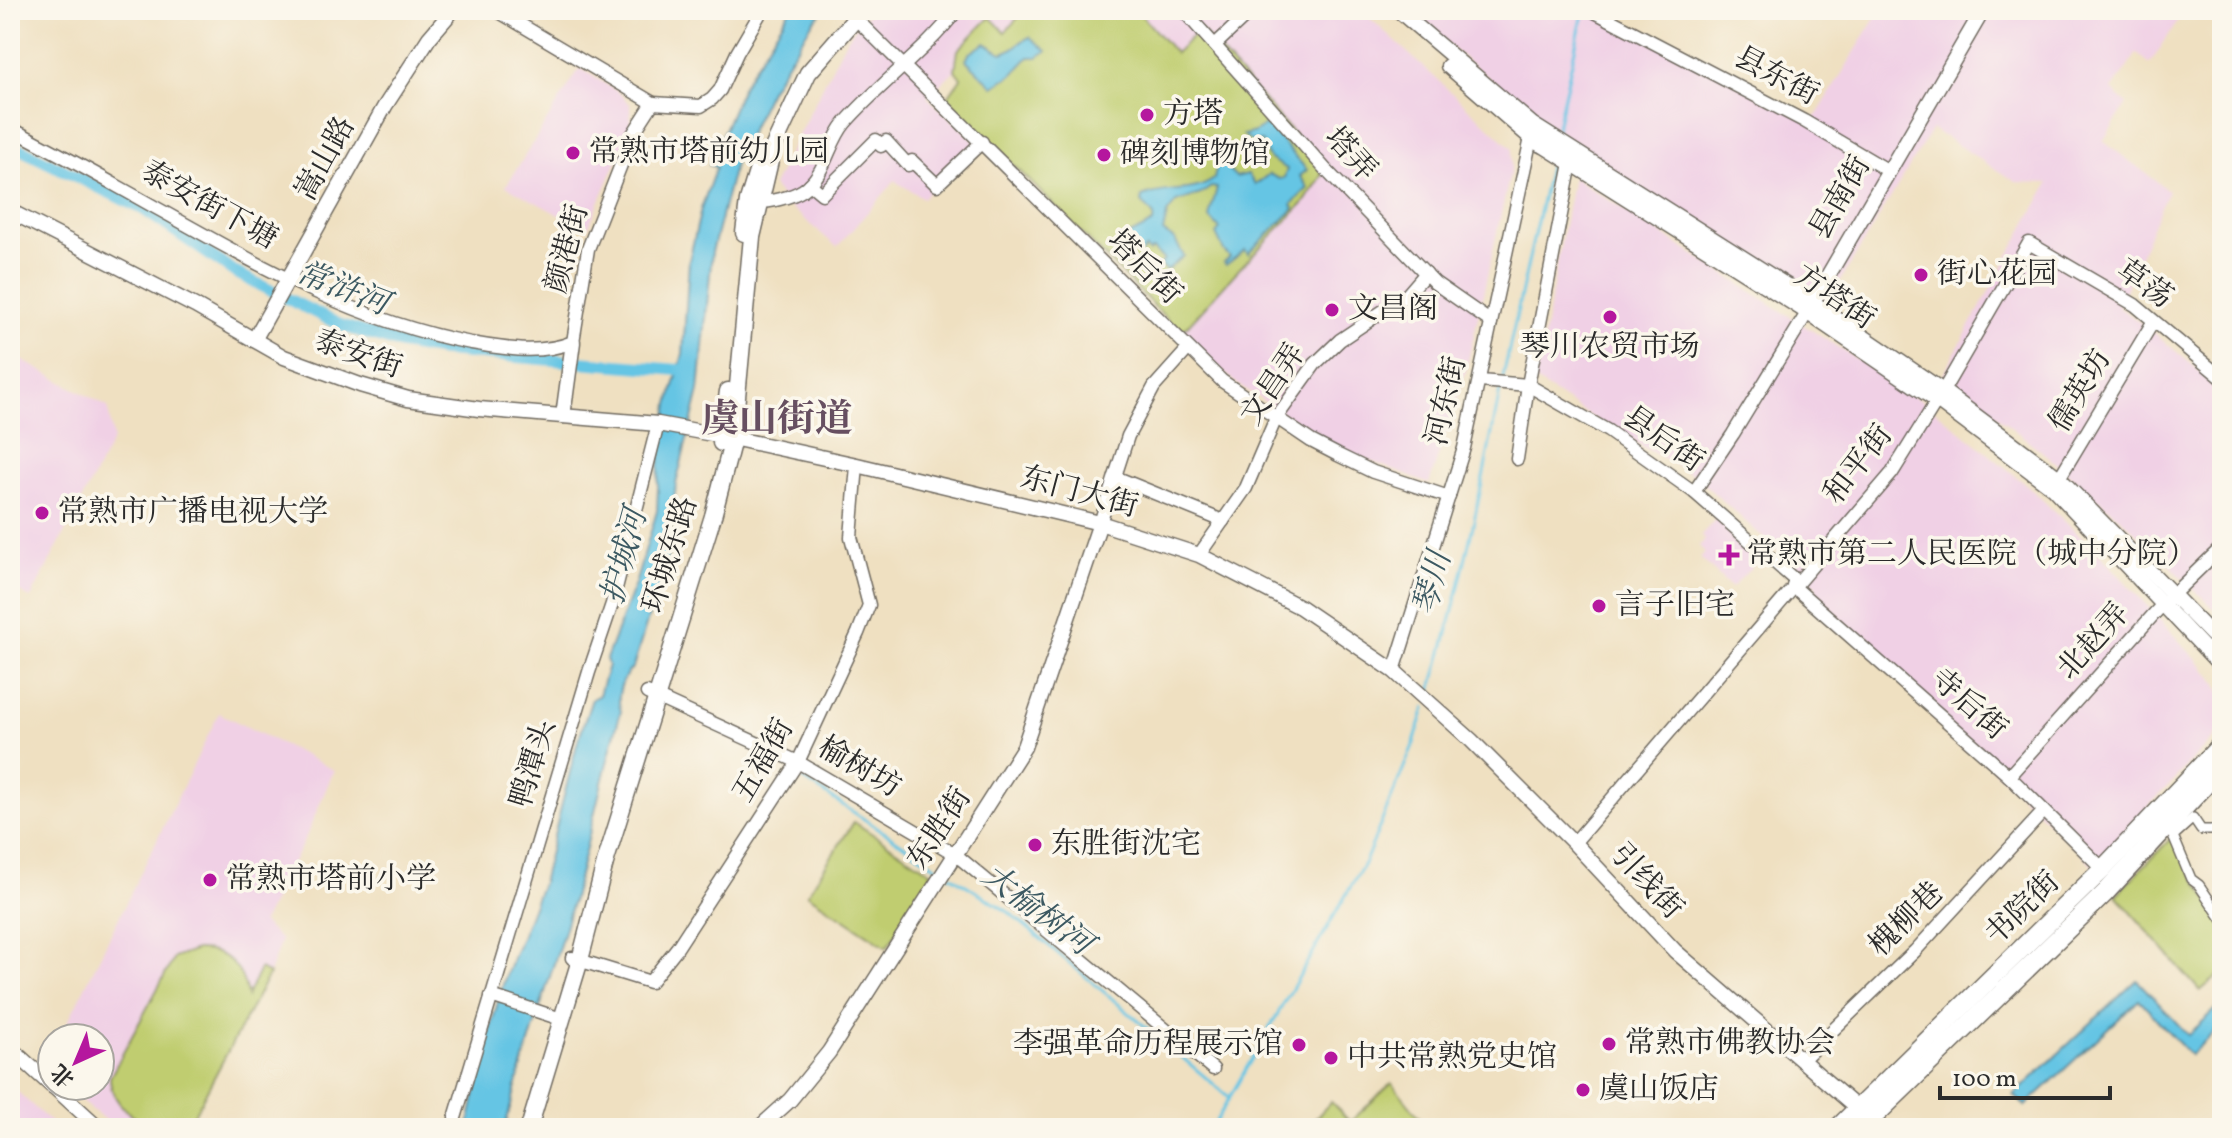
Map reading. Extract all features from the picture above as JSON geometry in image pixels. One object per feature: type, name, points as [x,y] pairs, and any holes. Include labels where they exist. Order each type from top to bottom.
[{"type":"main road","name":"环城东路","points":[[529,1128],[699,529],[728,437],[732,319],[765,147],[799,73],[854,12]]},
{"type":"main road","name":"书院街","points":[[1864,1119],[2222,744]]},
{"type":"main road","name":"书院街","points":[[1864,1119],[2105,893],[2222,767]]},
{"type":"main road","name":"环城东路","points":[[522,1128],[576,959]]},
{"type":"main road","points":[[1838,1128],[1864,1119]]},
{"type":"street","name":"嵩山路","points":[[254,340],[385,106],[429,38],[453,10]]},
{"type":"street","points":[[496,10],[653,103],[701,106],[720,90],[762,10]]},
{"type":"street","points":[[754,202],[801,191],[810,184],[842,126],[902,65],[939,33],[957,10]]},
{"type":"street","name":"塔弄","points":[[1183,10],[1326,170],[1435,283],[1491,322]]},
{"type":"street","points":[[1215,45],[1252,10]]},
{"type":"street","name":"方塔街","points":[[1385,10],[1539,138],[1809,307],[1940,396],[2056,483],[2167,600],[2222,667]]},
{"type":"street","name":"方塔街","points":[[1398,10],[1539,138]]},
{"type":"street","name":"县南街","points":[[1694,492],[1733,434],[1983,10]]},
{"type":"street","name":"塔后街","points":[[854,12],[902,65],[1222,381],[1311,441],[1373,472],[1449,497]]},
{"type":"street","name":"县东街","points":[[1595,12],[1804,121],[1887,170]]},
{"type":"street","name":"颜港街","points":[[573,342],[588,249],[633,134],[653,103]]},
{"type":"street","name":"泰安街下塘","points":[[10,128],[240,257],[348,307],[428,335],[507,350],[553,350],[573,342]]},
{"type":"street","name":"河东街","points":[[1394,671],[1464,448],[1491,322],[1539,138]]},
{"type":"street","points":[[810,184],[822,194],[876,140],[881,146],[886,141],[908,165],[912,161],[937,185],[982,142]]},
{"type":"street","points":[[1517,459],[1565,155]]},
{"type":"street","name":"泰安街","points":[[10,211],[310,368],[408,399],[479,409],[658,424],[728,437]]},
{"type":"street","name":"草荡","points":[[2029,243],[2135,305],[2222,378]]},
{"type":"street","name":"和平街","points":[[1574,843],[1892,473],[2029,243]]},
{"type":"street","name":"文昌弄","points":[[1199,555],[1246,488],[1276,418],[1315,364],[1340,340],[1407,295],[1426,273]]},
{"type":"street","name":"儒英坊","points":[[2056,483],[2153,322]]},
{"type":"street","points":[[563,416],[573,342]]},
{"type":"street","points":[[1100,523],[1128,436],[1154,387],[1188,349]]},
{"type":"street","name":"县后街","points":[[1480,381],[1528,385],[1608,431],[1694,492],[1794,584]]},
{"type":"street","name":"鸭潭头","points":[[455,1118],[612,604],[658,424]]},
{"type":"street","name":"东门大街","points":[[728,437],[1100,523],[1199,555],[1300,607],[1394,671]]},
{"type":"street","name":"五福街","points":[[576,959],[650,982],[677,948],[798,762],[869,605],[851,537],[857,465]]},
{"type":"street","points":[[1115,477],[1223,521]]},
{"type":"street","name":"东胜街","points":[[759,1128],[790,1100],[829,1052],[1024,747],[1100,523]]},
{"type":"street","name":"北赵弄","points":[[2009,776],[2167,600],[2222,547]]},
{"type":"street","name":"寺后街","points":[[1794,584],[2009,776],[2103,869]]},
{"type":"street","name":"方塔街","points":[[2167,600],[2222,645]]},
{"type":"street","name":"引线街","points":[[1394,671],[1574,843],[1675,951],[1802,1060],[1864,1119]]},
{"type":"street","name":"榆树坊","points":[[652,695],[798,762],[952,858],[1213,1069]]},
{"type":"street","name":"槐柳巷","points":[[1802,1060],[1915,951],[2044,811]]},
{"type":"street","points":[[2222,830],[2201,830],[2193,818],[2173,836],[2191,879],[2199,885],[2222,919]]},
{"type":"street","points":[[491,996],[555,1017]]},
{"type":"street","points":[[10,1048],[36,1072]]},
{"type":"street","points":[[70,1102],[99,1128]]},
{"type":"shaded area","points":[[874,10],[1025,10],[1005,32],[989,17],[958,50],[955,70],[927,97],[976,142],[923,198],[895,181],[837,247],[788,205],[773,186],[846,40]]},
{"type":"shaded area","points":[[1137,10],[1361,10],[1512,148],[1511,170],[1465,374],[1429,484],[1337,448],[1236,383],[1181,333],[1240,268],[1200,30],[1175,54]]},
{"type":"shaded area","points":[[1403,10],[1594,10],[1814,120],[1880,10],[2185,10],[2150,64],[2137,53],[2112,90],[2127,104],[2103,141],[2168,190],[2118,307],[2147,327],[2222,390],[2222,616],[2127,524],[2039,449],[1943,375],[2049,183],[2016,182],[1932,129],[1827,303],[1615,177]]},
{"type":"shaded area","name":"常熟市塔前幼儿园","points":[[580,68],[618,92],[630,104],[630,131],[587,230],[506,186]]},
{"type":"shaded area","points":[[1573,177],[1931,407],[2028,486],[2107,562],[2214,679],[2222,695],[2222,724],[2217,734],[2093,865],[1816,599],[1816,585],[1695,476],[1606,426],[1534,380]]},
{"type":"shaded area","name":"常熟市广播电视大学","points":[[20,359],[108,407],[113,439],[31,598],[10,587],[10,378]]},
{"type":"shaded area","name":"常熟市第二人民医院（城中分院）","points":[[1717,518],[1760,558],[1732,588],[1700,558],[1705,552],[1699,546],[1705,540],[1701,535]]},
{"type":"shaded area","name":"常熟市塔前小学","points":[[219,713],[334,770],[306,837],[262,923],[281,940],[269,974],[187,1128],[115,1128],[83,1102],[116,1102],[116,1022],[68,1022]]},
{"type":"shaded area","points":[[10,1085],[57,1128],[10,1128]]},
{"type":"green space","points":[[1025,10],[1137,10],[1175,53],[1200,29],[1326,170],[1304,203],[1181,333],[947,98],[961,78],[955,70],[958,50],[990,17],[1005,32]]},
{"type":"green space","points":[[854,822],[934,874],[887,947],[807,894]]},
{"type":"green space","points":[[2173,836],[2190,872],[2222,919],[2222,973],[2200,991],[2116,895]]},
{"type":"green space","points":[[196,950],[224,957],[242,977],[247,996],[260,969],[269,974],[187,1128],[175,1128],[177,1123],[166,1126],[143,1122],[123,1108],[116,1098],[116,1066],[174,958]]},
{"type":"green space","points":[[1392,1083],[1428,1128],[1306,1128],[1331,1102],[1350,1122]]},
{"type":"water","points":[[790,10],[824,10],[812,23],[770,90],[735,162],[712,252],[699,391],[676,484],[668,555],[633,667],[621,687],[621,711],[569,912],[505,1128],[468,1128],[488,1036],[504,981],[542,883],[577,744],[592,699],[599,695],[608,665],[606,659],[636,581],[657,511],[659,464],[669,404],[683,354],[689,261],[701,209],[716,167],[709,165],[743,85]]},
{"type":"water","points":[[1030,37],[1047,51],[1038,57],[1029,57],[1012,75],[993,86],[966,60],[969,54],[985,43],[1002,53]]},
{"type":"water","points":[[1267,124],[1307,170],[1300,176],[1308,188],[1292,204],[1294,209],[1248,254],[1245,250],[1226,265],[1224,263],[1230,257],[1216,234],[1220,229],[1209,217],[1217,188],[1211,187],[1201,194],[1176,202],[1167,214],[1163,232],[1175,240],[1184,256],[1167,270],[1160,265],[1164,260],[1153,249],[1149,252],[1146,248],[1141,254],[1134,251],[1125,259],[1115,259],[1113,253],[1123,239],[1153,223],[1154,216],[1141,201],[1142,197],[1206,184],[1214,179],[1218,160],[1229,165],[1229,170],[1236,177],[1248,174],[1255,185],[1269,174],[1284,178],[1287,169],[1269,158],[1261,141],[1253,142],[1243,135]]},
{"type":"water","points":[[2137,980],[2188,1035],[2222,1004],[2222,1025],[2190,1055],[2139,1000],[2025,1106],[2014,1095]]},
{"type":"waterway","name":"琴川","points":[[1555,135],[1584,10]]},
{"type":"waterway","name":"常浒河","points":[[10,144],[143,209],[236,273],[340,325],[401,344],[444,351],[691,371]]},
{"type":"waterway","name":"琴川","points":[[1503,377],[1551,158]]},
{"type":"waterway","name":"琴川","points":[[1429,697],[1470,542],[1501,385]]},
{"type":"waterway","name":"琴川","points":[[1212,1128],[1365,862],[1414,743],[1425,708]]},
{"type":"waterway","name":"大榆树河","points":[[803,779],[940,869]]},
{"type":"waterway","name":"大榆树河","points":[[950,875],[1010,913],[1229,1097]]},
{"type":"place","name":"方塔","points":[[1147,115]]},
{"type":"place","name":"常熟市塔前幼儿园","points":[[573,153]]},
{"type":"place","name":"碑刻博物馆","points":[[1104,155]]},
{"type":"place","name":"街心花园","points":[[1921,275]]},
{"type":"place","name":"文昌阁","points":[[1332,310]]},
{"type":"place","name":"琴川农贸市场","points":[[1610,317]]},
{"type":"place","name":"常熟市广播电视大学","points":[[42,513]]},
{"type":"place","name":"常熟市第二人民医院（城中分院）","points":[[1729,555]]},
{"type":"place","name":"言子旧宅","points":[[1599,606]]},
{"type":"place","name":"东胜街沈宅","points":[[1035,845]]},
{"type":"place","name":"常熟市塔前小学","points":[[210,880]]},
{"type":"place","name":"常熟市佛教协会","points":[[1609,1044]]},
{"type":"place","name":"李强革命历程展示馆","points":[[1299,1045]]},
{"type":"place","name":"中共常熟党史馆","points":[[1331,1058]]},
{"type":"place","name":"虞山饭店","points":[[1583,1090]]},
{"type":"district","name":"虞山街道","points":[[777,421]]},
{"type":"water label","name":"护城河","points":[[626,557]]}]
